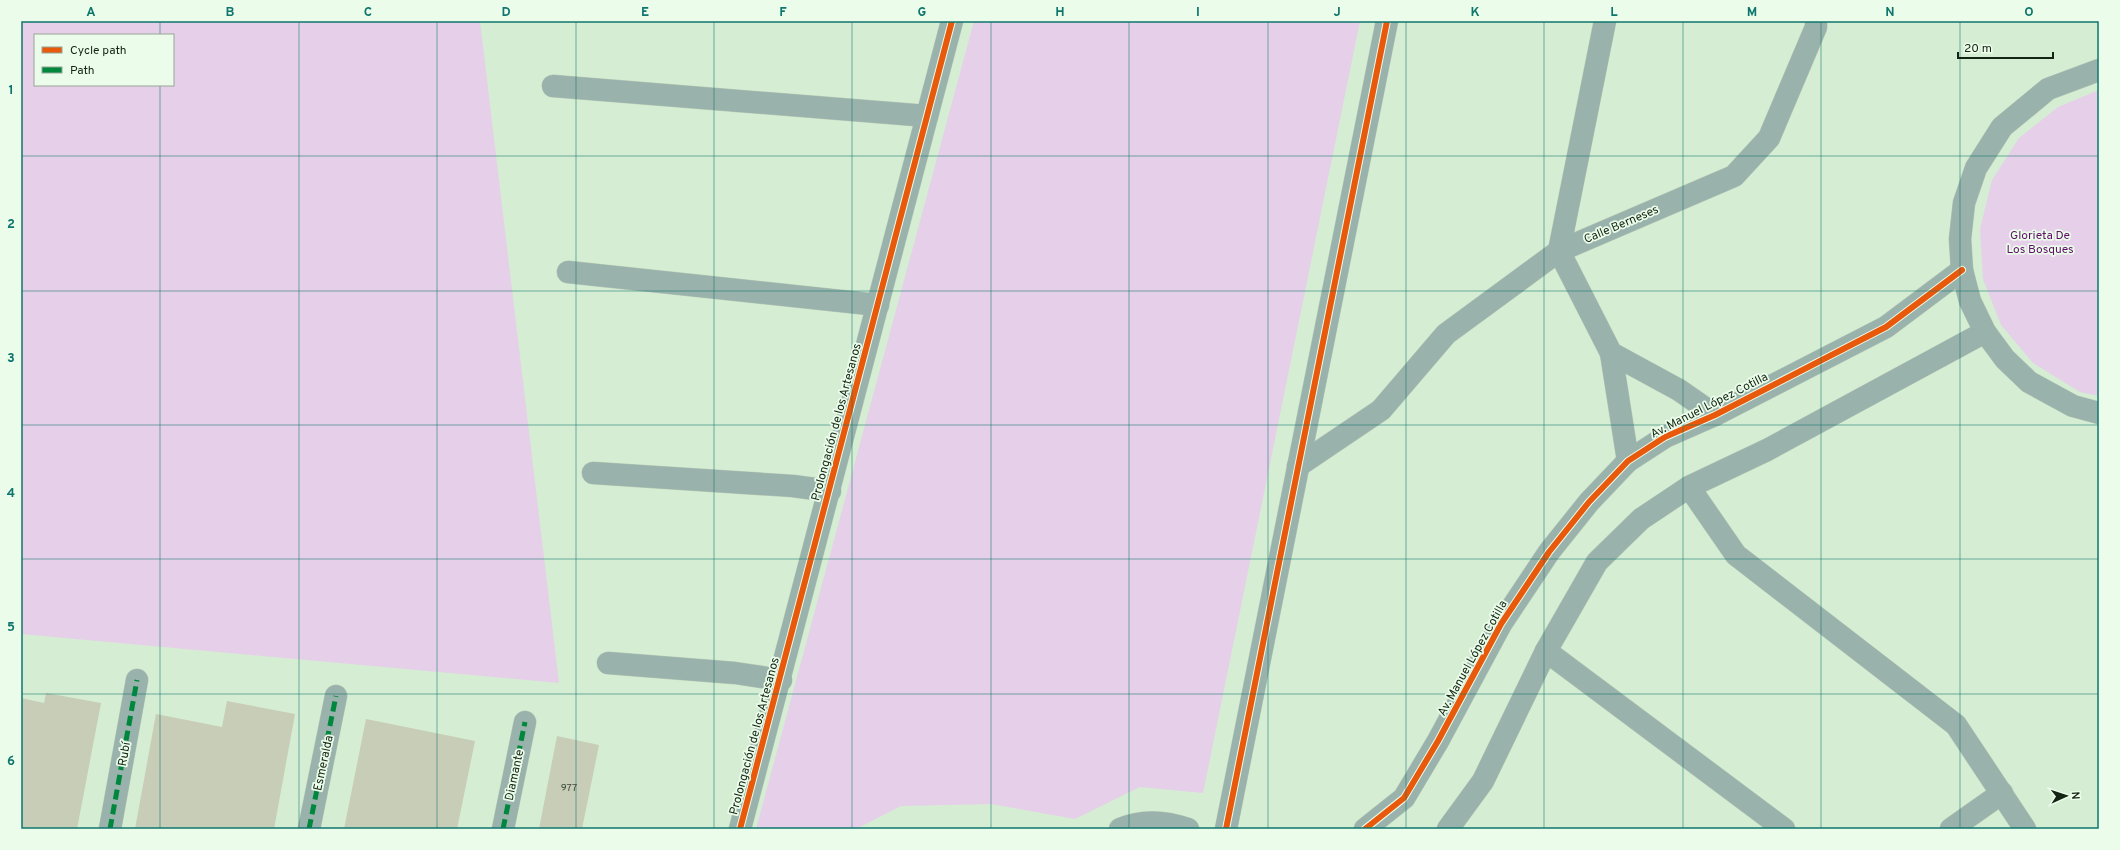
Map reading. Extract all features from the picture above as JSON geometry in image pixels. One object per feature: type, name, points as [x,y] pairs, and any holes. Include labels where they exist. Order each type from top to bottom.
[{"type":"street","name":"Prolongación de los Artesanos","points":[[740,829],[781,680],[952,21]]},
{"type":"street","points":[[1226,829],[1387,21]]},
{"type":"street","points":[[1605,21],[1559,251],[1612,353],[1628,461]]},
{"type":"street","name":"Calle Berneses","points":[[1298,466],[1381,410],[1446,334],[1559,251],[1734,176],[1769,138],[1816,27],[1816,21]]},
{"type":"street","points":[[2097,66],[2048,89],[2002,127],[1976,168],[1964,203],[1960,239],[1962,270],[1970,302],[1985,332],[2005,359],[2029,382],[2073,406],[2099,413]]},
{"type":"street","points":[[553,86],[927,116]]},
{"type":"street","name":"Av. Manuel López Cotilla","points":[[1366,829],[1404,798],[1438,741],[1502,624],[1549,552],[1589,502],[1628,461],[1665,437],[1715,415],[1886,327],[1962,270]]},
{"type":"street","points":[[568,272],[878,305]]},
{"type":"street","points":[[1448,829],[1483,781],[1546,651],[1597,562],[1641,519],[1689,487],[1767,450],[1985,332]]},
{"type":"street","points":[[1612,353],[1679,390],[1715,415]]},
{"type":"street","points":[[593,473],[792,486],[830,491]]},
{"type":"street","points":[[1689,487],[1736,555],[1956,725],[2002,792],[2025,829]]},
{"type":"street","points":[[1546,651],[1784,829]]},
{"type":"street","points":[[608,663],[736,672],[781,680]]},
{"type":"street","name":"Rubí","points":[[110,829],[137,680]]},
{"type":"street","name":"Esmeralda","points":[[309,829],[336,696]]},
{"type":"street","name":"Diamante","points":[[502,829],[525,722]]},
{"type":"street","points":[[1951,829],[2002,792]]},
{"type":"street","points":[[1120,829],[1149,821],[1169,823],[1188,829]]},
{"type":"green space","points":[[21,21],[480,21],[559,683],[21,634]]},
{"type":"green space","points":[[974,21],[1360,21],[1203,793],[1140,787],[1075,819],[991,804],[901,806],[856,829],[756,829]]},
{"type":"green space","name":"Glorieta De Los Bosques","points":[[2099,90],[2099,396],[2080,392],[2033,363],[2001,325],[1983,279],[1980,229],[1992,180],[2019,138],[2058,107]]},
{"type":"building","points":[[46,693],[101,703],[77,829],[21,829],[21,698],[44,703]]},
{"type":"building","points":[[227,701],[295,714],[274,829],[135,829],[156,714],[222,727]]},
{"type":"building","points":[[366,719],[475,741],[457,829],[344,829]]},
{"type":"building","points":[[557,736],[599,745],[582,829],[539,829]]},
{"type":"marked path","points":[[110,829],[137,680]]},
{"type":"marked path","points":[[309,829],[336,696]]},
{"type":"marked path","points":[[503,829],[525,722]]},
{"type":"cycle path","points":[[740,829],[952,21]]},
{"type":"cycle path","points":[[1226,829],[1387,21]]},
{"type":"cycle path","points":[[1365,829],[1404,798],[1438,741],[1501,624],[1549,552],[1589,502],[1628,461],[1665,437],[1715,415],[1886,327],[1962,270]]}]
